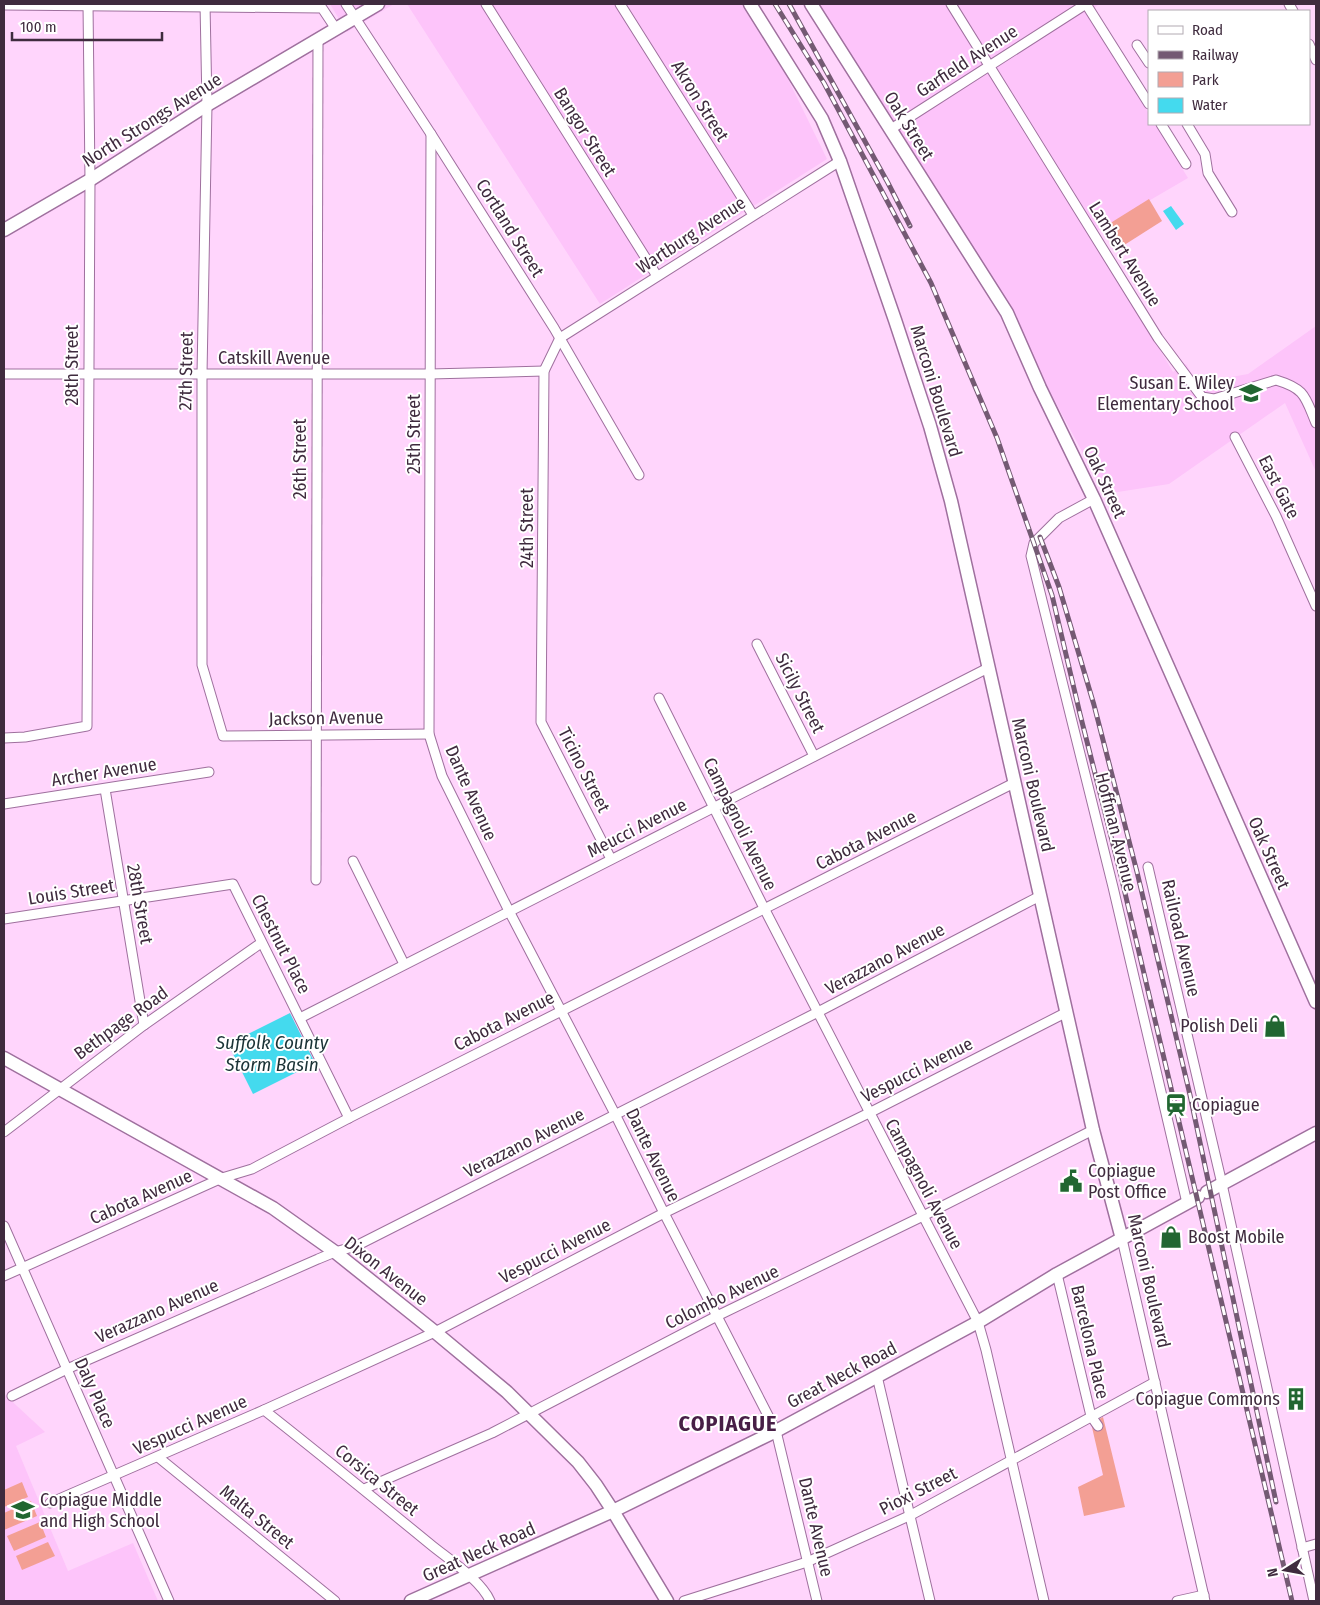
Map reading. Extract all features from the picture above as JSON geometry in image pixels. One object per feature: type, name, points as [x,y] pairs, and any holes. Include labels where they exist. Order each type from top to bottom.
[{"type":"main road","name":"North Strongs Avenue","points":[[4,230],[90,180],[207,105],[378,4]]},
{"type":"main road","name":"Marconi Boulevard","points":[[750,4],[819,115],[840,161],[930,426],[951,502],[1093,1130],[1122,1238]]},
{"type":"main road","name":"Oak Street","points":[[811,4],[1007,313],[1040,388],[1094,499],[1316,1002]]},
{"type":"main road","name":"Dixon Avenue","points":[[4,1058],[273,1208],[334,1252],[435,1332],[507,1392],[578,1462],[613,1511],[667,1601]]},
{"type":"main road","name":"Great Neck Road","points":[[411,1601],[469,1577],[613,1511],[776,1431],[978,1322],[1122,1238],[1316,1133]]},
{"type":"street","points":[[4,5],[88,4],[322,8],[336,29]]},
{"type":"street","name":"28th Street","points":[[4,738],[25,737],[87,726],[90,180],[88,4]]},
{"type":"street","name":"Cortland Street","points":[[346,4],[560,338],[639,475]]},
{"type":"street","name":"Bangor Street","points":[[486,4],[657,276]]},
{"type":"street","name":"Akron Street","points":[[620,4],[753,215]]},
{"type":"street","name":"Lambert Avenue","points":[[951,4],[1158,338],[1202,397],[1214,399],[1276,380],[1304,394],[1316,423]]},
{"type":"street","name":"Garfield Avenue","points":[[891,129],[1086,4]]},
{"type":"street","points":[[1086,4],[1148,102]]},
{"type":"street","name":"27th Street","points":[[205,6],[207,105],[202,374],[202,665],[223,736]]},
{"type":"street","name":"26th Street","points":[[316,880],[318,39]]},
{"type":"street","points":[[1137,45],[1148,62]]},
{"type":"street","points":[[1310,46],[1316,60]]},
{"type":"street","points":[[1162,125],[1186,164]]},
{"type":"street","points":[[1187,125],[1205,154],[1208,173],[1232,212]]},
{"type":"street","name":"25th Street","points":[[429,734],[431,134]]},
{"type":"street","name":"Wartburg Avenue","points":[[560,338],[840,161]]},
{"type":"street","name":"24th Street","points":[[542,722],[544,372],[560,338]]},
{"type":"street","name":"Catskill Avenue","points":[[4,374],[430,374],[544,372]]},
{"type":"street","name":"East Gate","points":[[1235,437],[1276,516],[1316,606]]},
{"type":"street","name":"Hoffman Avenue","points":[[1094,499],[1059,518],[1034,543],[1031,556],[1110,877],[1197,1198]]},
{"type":"street","name":"Sicily Street","points":[[757,644],[814,756]]},
{"type":"street","name":"Meucci Avenue","points":[[300,1018],[988,668]]},
{"type":"street","name":"Campagnoli Avenue","points":[[659,698],[765,910],[978,1322],[1044,1601]]},
{"type":"street","name":"Ticino Street","points":[[542,722],[611,859]]},
{"type":"street","name":"Jackson Avenue","points":[[223,736],[429,734]]},
{"type":"street","name":"Dante Avenue","points":[[429,734],[442,776],[509,911],[615,1114],[776,1431],[817,1601]]},
{"type":"street","name":"Archer Avenue","points":[[4,804],[210,772]]},
{"type":"street","name":"Cabota Avenue","points":[[4,1276],[222,1178],[252,1169],[349,1118],[1014,783]]},
{"type":"street","name":"28th Street","points":[[105,789],[144,1025]]},
{"type":"street","points":[[353,861],[404,964]]},
{"type":"street","name":"Railroad Avenue","points":[[1148,867],[1222,1184],[1314,1601]]},
{"type":"street","name":"Louis Street","points":[[4,919],[233,884]]},
{"type":"street","name":"Chestnut Place","points":[[233,884],[349,1118]]},
{"type":"street","name":"Verazzano Avenue","points":[[12,1396],[67,1369],[334,1252],[356,1246],[818,1012],[1040,896]]},
{"type":"street","name":"Bethpage Road","points":[[4,1132],[144,1025],[261,943]]},
{"type":"street","name":"Vespucci Avenue","points":[[50,1503],[264,1410],[435,1332],[664,1213],[869,1113],[1067,1012]]},
{"type":"street","name":"Colombo Avenue","points":[[364,1489],[449,1453],[717,1316],[923,1216],[1093,1130]]},
{"type":"street","name":"Daly Place","points":[[4,1226],[169,1601]]},
{"type":"street","name":"Marconi Boulevard","points":[[1122,1238],[1205,1598]]},
{"type":"street","name":"Barcelona Place","points":[[1058,1274],[1091,1416]]},
{"type":"street","points":[[877,1376],[930,1601]]},
{"type":"street","name":"Pioxi Street","points":[[684,1601],[808,1562],[911,1515],[1155,1382]]},
{"type":"street","name":"Corsica Street","points":[[264,1410],[364,1489],[469,1577],[486,1593],[490,1601]]},
{"type":"street","points":[[1091,1416],[1098,1426]]},
{"type":"street","name":"Malta Street","points":[[158,1457],[335,1601]]},
{"type":"street","points":[[1302,1548],[1316,1544]]},
{"type":"street","points":[[1177,1601],[1205,1598]]},
{"type":"shaded area","points":[[330,4],[394,4],[347,32]]},
{"type":"shaded area","points":[[407,4],[741,4],[787,77],[827,159],[600,304]]},
{"type":"shaded area","points":[[808,4],[1100,4],[1086,13],[1148,112],[1148,125],[1156,125],[1188,178],[1092,234],[1173,372],[1186,364],[1197,383],[1248,374],[1316,326],[1316,472],[1285,403],[1169,484],[1105,494],[1004,307]]},
{"type":"shaded area","name":"Copiague Middle and High School","points":[[4,1394],[45,1432],[16,1446],[68,1571],[133,1543],[158,1601],[4,1601]]},
{"type":"green space","points":[[1149,199],[1162,221],[1118,249],[1104,227]]},
{"type":"green space","points":[[1103,1417],[1125,1507],[1084,1516],[1078,1487],[1103,1475],[1091,1423]]},
{"type":"green space","points":[[22,1482],[28,1497],[4,1507],[4,1490]]},
{"type":"green space","points":[[31,1501],[37,1516],[4,1530],[4,1513]]},
{"type":"green space","points":[[40,1522],[46,1537],[14,1551],[7,1536]]},
{"type":"green space","points":[[48,1542],[55,1556],[22,1570],[16,1556]]},
{"type":"water","points":[[1171,206],[1184,224],[1176,230],[1163,211]]},
{"type":"water","name":"Suffolk County Storm Basin","points":[[290,1013],[315,1063],[253,1094],[228,1044]]},
{"type":"railway","points":[[775,4],[824,83],[931,283],[997,438],[1052,595],[1121,876],[1292,1601]]},
{"type":"railway","points":[[789,4],[910,226]]},
{"type":"railway","points":[[1040,537],[1059,587],[1094,705],[1137,872],[1190,1095],[1276,1502]]},
{"type":"place","name":"Susan E. Wiley Elementary School","points":[[1251,393]]},
{"type":"place","name":"Polish Deli","points":[[1275,1026]]},
{"type":"place","name":"Copiague","points":[[1176,1105]]},
{"type":"place","name":"Copiague Post Office","points":[[1071,1181]]},
{"type":"place","name":"Boost Mobile","points":[[1171,1237]]},
{"type":"place","name":"Copiague Commons","points":[[1296,1399]]},
{"type":"place","name":"Copiague Middle and High School","points":[[23,1510]]},
{"type":"district","name":"COPIAGUE","points":[[728,1423]]}]
